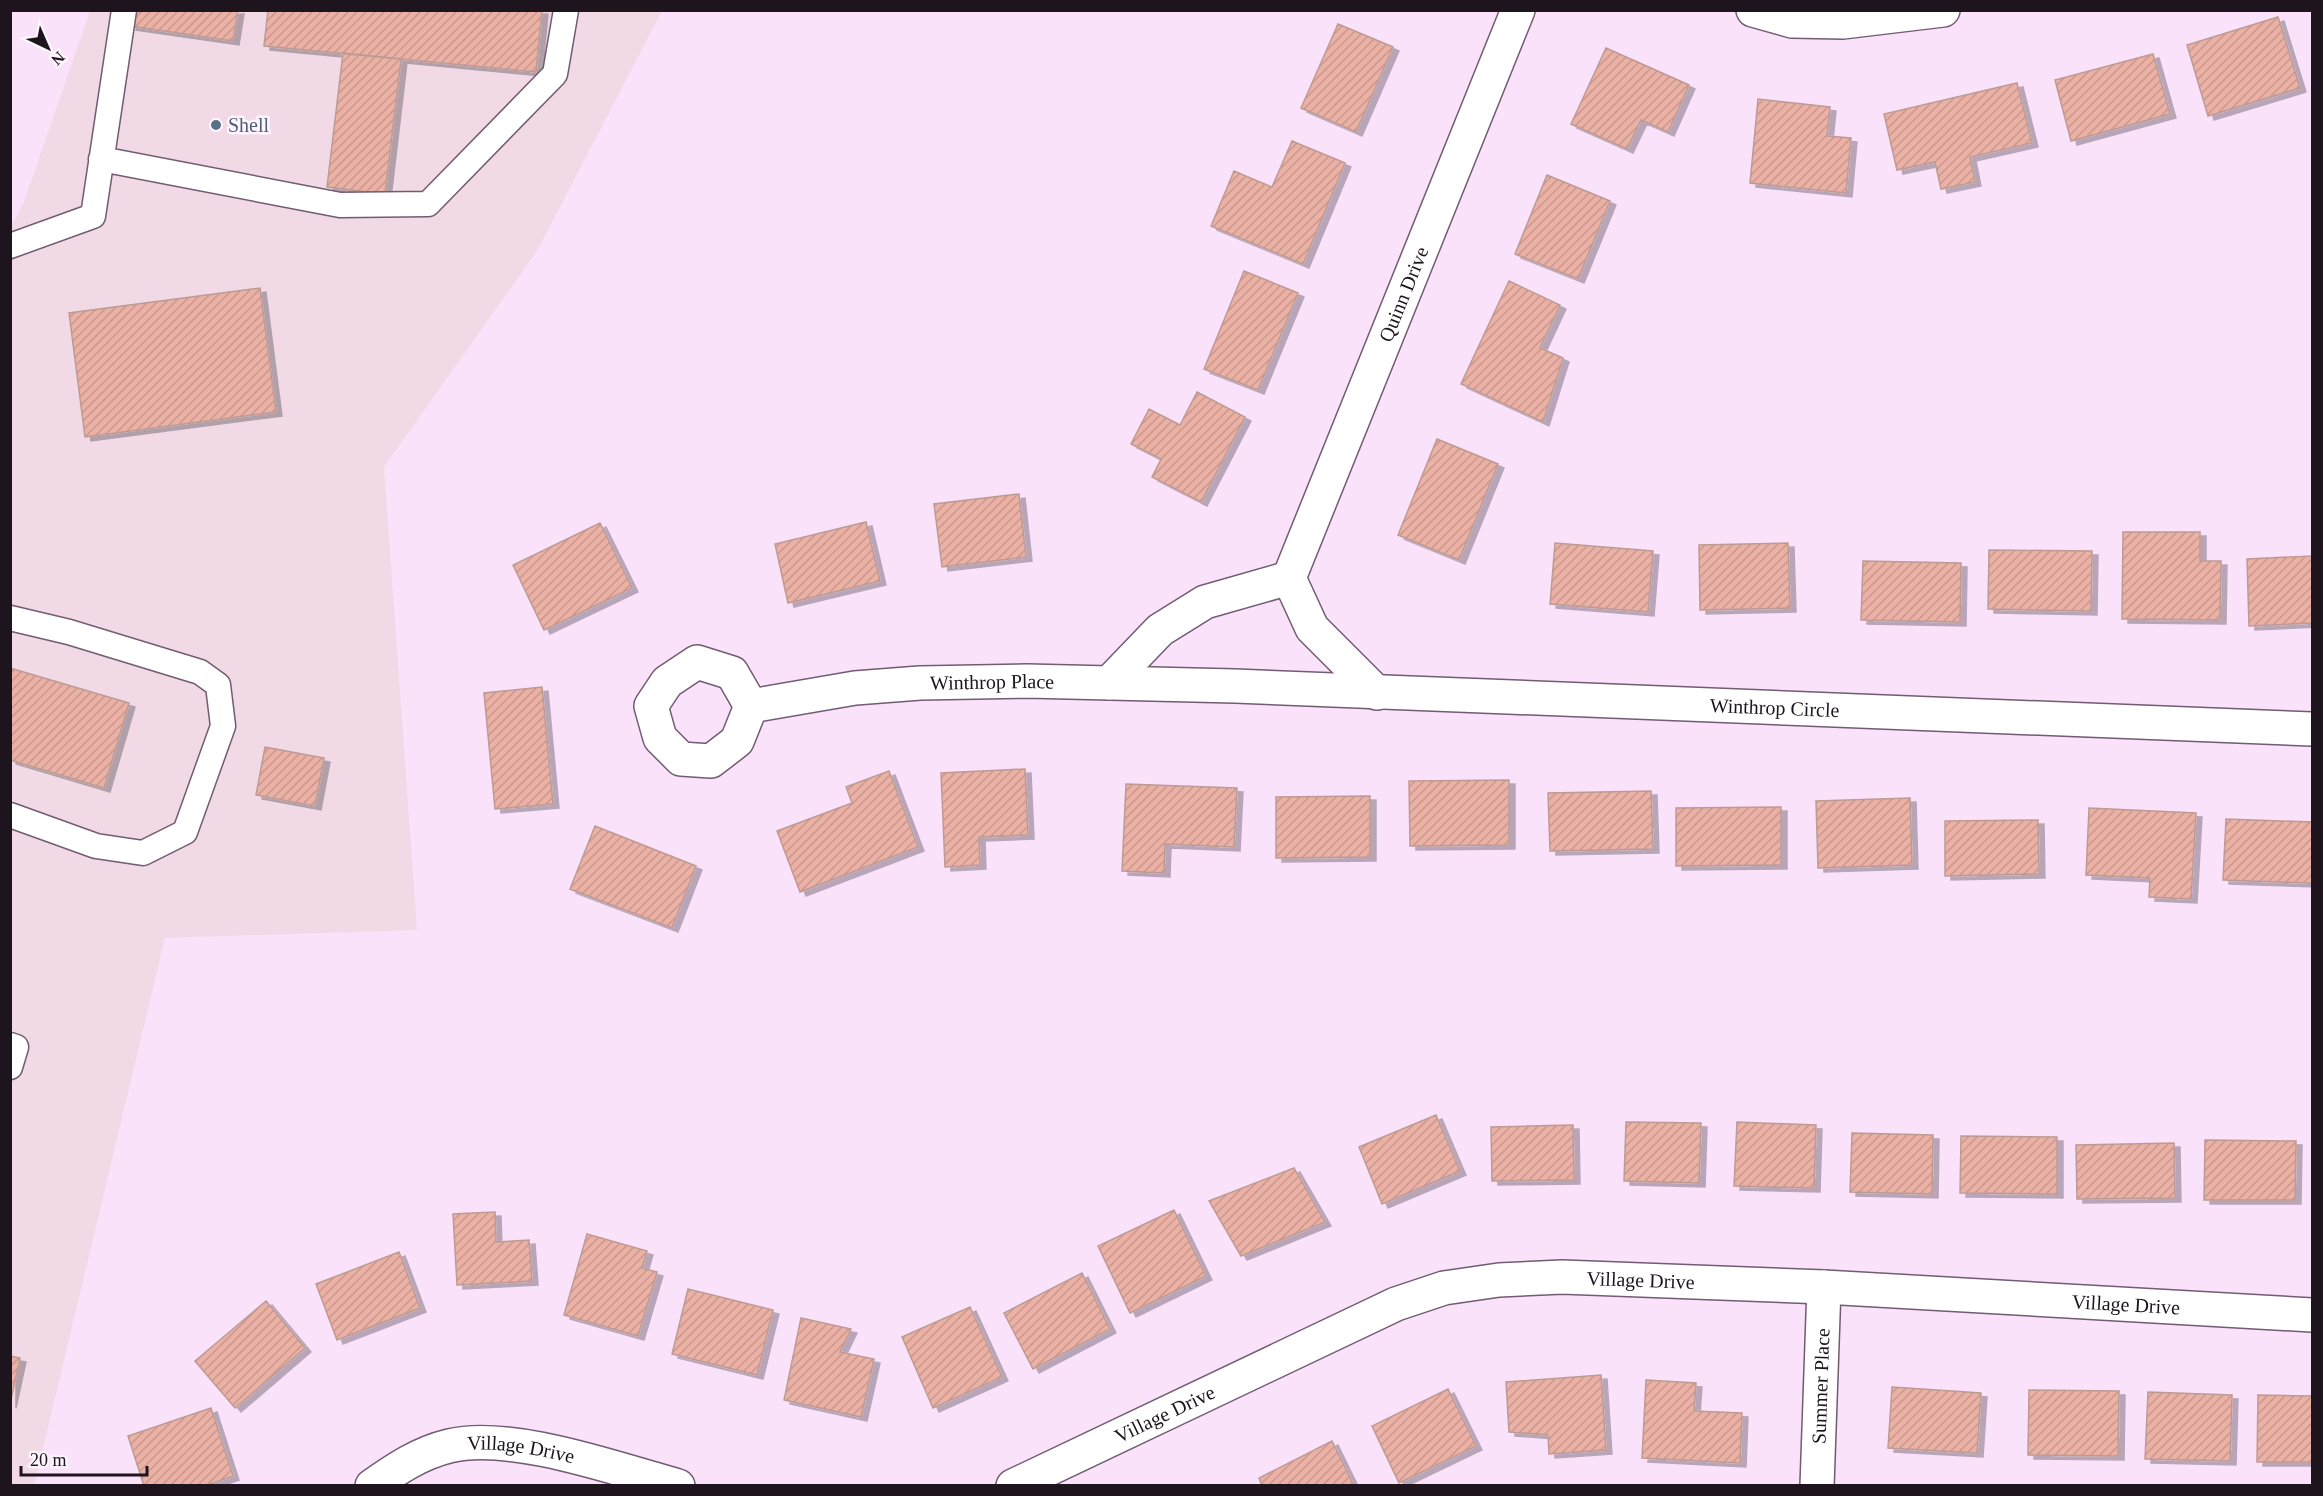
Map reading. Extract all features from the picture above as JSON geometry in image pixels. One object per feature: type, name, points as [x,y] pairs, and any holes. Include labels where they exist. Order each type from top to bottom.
[{"type":"street","name":"Quinn Drive","points":[[1289,578],[1518,10]]},
{"type":"street","points":[[1753,10],[1792,21],[1843,22],[1943,10]]},
{"type":"street","points":[[1109,683],[1160,630],[1205,602],[1289,578],[1312,628],[1377,693]]},
{"type":"street","name":"Winthrop Place","points":[[752,706],[855,688],[920,682],[1235,686]]},
{"type":"street","name":"Winthrop Circle","points":[[1235,686],[2313,729]]},
{"type":"street","name":"Village Drive","points":[[1013,1485],[1396,1304],[1444,1288],[1499,1280],[1562,1277],[1824,1287],[2313,1315]]},
{"type":"street","name":"Summer Place","points":[[1817,1485],[1824,1287]]},
{"type":"street","name":"Village Drive","points":[[372,1485],[411,1460],[450,1446],[493,1442],[538,1449],[678,1485]]},
{"type":"lane","points":[[10,246],[93,216],[124,10]]},
{"type":"lane","points":[[101,159],[340,205],[428,204],[555,74],[566,10]]},
{"type":"lane","points":[[10,618],[69,632],[200,672],[218,684],[223,726],[185,832],[143,853],[96,846],[10,815]]},
{"type":"lane","points":[[10,1045],[16,1047],[10,1067]]},
{"type":"shaded area","points":[[90,11],[662,11],[537,251],[384,467],[417,930],[165,938],[34,1486],[10,1485],[10,229],[24,202]]},
{"type":"building","points":[[132,10],[238,10],[233,41],[130,26]]},
{"type":"building","points":[[268,10],[542,10],[536,72],[264,46]]},
{"type":"building","points":[[2278,17],[2300,88],[2208,116],[2187,45]]},
{"type":"building","points":[[1338,24],[1393,47],[1356,132],[1301,108]]},
{"type":"building","points":[[1606,48],[1689,85],[1668,132],[1641,120],[1627,149],[1571,124]]},
{"type":"building","points":[[343,53],[401,59],[385,194],[327,187]]},
{"type":"building","points":[[2153,54],[2170,114],[2071,141],[2055,80]]},
{"type":"building","points":[[2017,83],[2032,143],[1970,157],[1975,182],[1941,189],[1935,162],[1897,170],[1884,114]]},
{"type":"building","points":[[1758,99],[1830,107],[1827,136],[1851,138],[1846,193],[1750,183]]},
{"type":"building","points":[[1292,141],[1345,163],[1303,264],[1211,226],[1234,171],[1272,187]]},
{"type":"building","points":[[1547,175],[1610,201],[1578,279],[1515,254]]},
{"type":"building","points":[[1244,271],[1298,293],[1258,390],[1204,369]]},
{"type":"building","points":[[1509,281],[1560,305],[1540,348],[1563,358],[1543,422],[1461,384]]},
{"type":"building","points":[[260,288],[276,412],[85,437],[69,313]]},
{"type":"building","points":[[1197,392],[1245,417],[1201,502],[1152,477],[1161,459],[1131,444],[1149,409],[1180,425]]},
{"type":"building","points":[[1437,439],[1498,464],[1459,560],[1398,535]]},
{"type":"building","points":[[1019,494],[1026,557],[942,567],[934,504]]},
{"type":"building","points":[[866,522],[880,581],[788,603],[775,544]]},
{"type":"building","points":[[600,523],[632,588],[544,630],[513,565]]},
{"type":"building","points":[[2123,532],[2200,532],[2200,561],[2221,561],[2220,620],[2122,619]]},
{"type":"building","points":[[1555,543],[1653,551],[1648,612],[1550,604]]},
{"type":"building","points":[[1788,543],[1790,608],[1700,610],[1699,545]]},
{"type":"building","points":[[1989,550],[2092,551],[2091,611],[1988,609]]},
{"type":"building","points":[[2312,556],[2312,623],[2249,626],[2247,559]]},
{"type":"building","points":[[1863,561],[1961,563],[1960,622],[1861,620]]},
{"type":"building","points":[[10,668],[129,703],[104,788],[10,760]]},
{"type":"building","points":[[542,687],[553,804],[495,809],[484,693]]},
{"type":"building","points":[[265,747],[324,758],[315,806],[256,795]]},
{"type":"building","points":[[1025,769],[1028,835],[979,837],[980,865],[945,867],[941,773]]},
{"type":"building","points":[[889,771],[918,847],[800,892],[777,831],[852,803],[846,787]]},
{"type":"building","points":[[1509,780],[1509,845],[1410,846],[1409,781]]},
{"type":"building","points":[[1126,784],[1237,788],[1234,847],[1165,844],[1164,873],[1122,871]]},
{"type":"building","points":[[1651,791],[1653,849],[1550,851],[1548,793]]},
{"type":"building","points":[[1370,796],[1370,857],[1276,858],[1276,797]]},
{"type":"building","points":[[1910,798],[1912,865],[1818,868],[1816,801]]},
{"type":"building","points":[[1781,807],[1781,865],[1676,866],[1676,808]]},
{"type":"building","points":[[2089,808],[2196,813],[2191,899],[2149,897],[2150,878],[2086,875]]},
{"type":"building","points":[[2226,819],[2312,822],[2312,883],[2223,880]]},
{"type":"building","points":[[2038,820],[2039,874],[1945,876],[1945,821]]},
{"type":"building","points":[[595,826],[696,866],[672,928],[570,889]]},
{"type":"building","points":[[1436,1115],[1460,1171],[1382,1204],[1359,1147]]},
{"type":"building","points":[[1626,1122],[1701,1123],[1699,1183],[1624,1181]]},
{"type":"building","points":[[1737,1122],[1816,1125],[1814,1188],[1734,1186]]},
{"type":"building","points":[[1573,1125],[1574,1180],[1492,1181],[1491,1127]]},
{"type":"building","points":[[1852,1133],[1933,1135],[1932,1194],[1850,1192]]},
{"type":"building","points":[[1961,1136],[2057,1137],[2057,1194],[1960,1193]]},
{"type":"building","points":[[2205,1140],[2296,1141],[2295,1200],[2204,1200]]},
{"type":"building","points":[[2174,1143],[2175,1198],[2077,1199],[2076,1145]]},
{"type":"building","points":[[1294,1168],[1325,1222],[1241,1256],[1209,1201]]},
{"type":"building","points":[[1174,1210],[1206,1276],[1130,1313],[1098,1246]]},
{"type":"building","points":[[495,1212],[496,1242],[529,1240],[532,1281],[457,1285],[453,1214]]},
{"type":"building","points":[[587,1234],[647,1251],[642,1268],[657,1272],[638,1336],[564,1315]]},
{"type":"building","points":[[399,1252],[420,1308],[337,1340],[316,1284]]},
{"type":"building","points":[[1082,1273],[1110,1329],[1033,1369],[1004,1313]]},
{"type":"building","points":[[688,1289],[773,1310],[757,1375],[672,1354]]},
{"type":"building","points":[[266,1301],[305,1348],[235,1408],[195,1361]]},
{"type":"building","points":[[970,1307],[1002,1377],[933,1408],[902,1337]]},
{"type":"building","points":[[801,1318],[851,1329],[840,1352],[874,1359],[861,1417],[784,1400]]},
{"type":"building","points":[[10,1356],[20,1358],[10,1404]]},
{"type":"building","points":[[1601,1375],[1606,1450],[1549,1454],[1548,1435],[1509,1432],[1506,1382]]},
{"type":"building","points":[[1646,1380],[1696,1383],[1694,1411],[1742,1413],[1740,1463],[1642,1458]]},
{"type":"building","points":[[1892,1387],[1981,1393],[1977,1453],[1888,1448]]},
{"type":"building","points":[[1448,1389],[1476,1446],[1399,1483],[1372,1426]]},
{"type":"building","points":[[2029,1390],[2119,1391],[2118,1456],[2028,1455]]},
{"type":"building","points":[[2148,1392],[2232,1395],[2230,1461],[2145,1459]]},
{"type":"building","points":[[2258,1395],[2312,1396],[2312,1462],[2257,1462]]},
{"type":"building","points":[[211,1408],[233,1476],[205,1486],[144,1486],[128,1436]]},
{"type":"building","points":[[1332,1441],[1354,1486],[1262,1486],[1259,1478]]},
{"type":"place","name":"Shell","points":[[216,125]]}]
